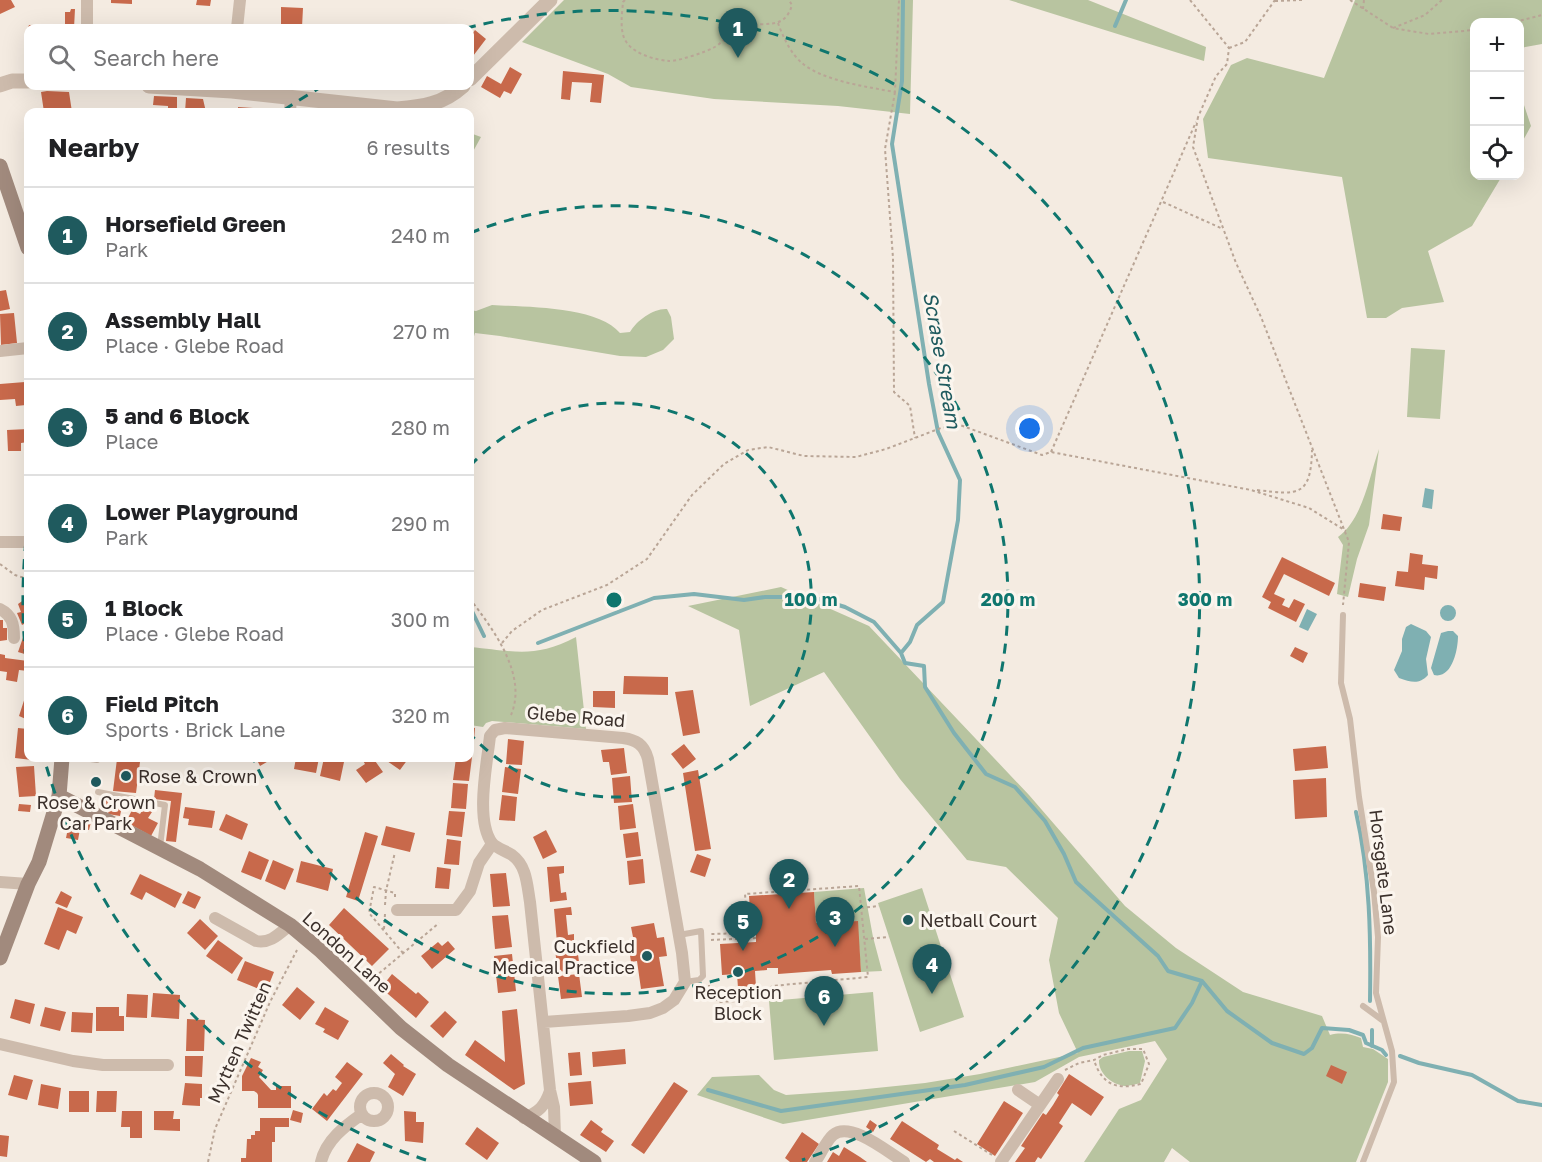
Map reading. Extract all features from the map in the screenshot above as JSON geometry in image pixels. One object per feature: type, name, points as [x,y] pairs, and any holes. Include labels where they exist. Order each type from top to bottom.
[{"type":"main road","points":[[0,166],[24,236]]},
{"type":"main road","points":[[0,958],[28,884],[39,862],[58,796],[62,762]]},
{"type":"main road","name":"London Lane","points":[[58,796],[200,869],[290,925],[401,1028],[448,1065],[524,1118],[594,1162]]},
{"type":"street","points":[[87,0],[87,24]]},
{"type":"street","points":[[237,24],[240,0]]},
{"type":"street","points":[[474,75],[550,0]]},
{"type":"street","points":[[0,85],[12,81],[24,81]]},
{"type":"street","points":[[240,90],[291,105],[370,108]]},
{"type":"street","points":[[410,108],[439,103],[457,90]]},
{"type":"street","points":[[0,351],[24,348]]},
{"type":"street","points":[[0,542],[24,543]]},
{"type":"street","points":[[0,609],[8,613],[14,625],[14,638]]},
{"type":"street","name":"Glebe Road","points":[[492,844],[484,823],[483,799],[489,736],[495,730],[505,728],[622,738],[641,745],[648,759],[679,935],[683,986]]},
{"type":"street","points":[[397,910],[456,910],[470,891],[479,863],[492,844],[514,857],[525,872],[550,1090],[554,1107],[555,1137]]},
{"type":"street","points":[[0,882],[28,884]]},
{"type":"street","points":[[215,918],[263,943],[270,941],[290,925]]},
{"type":"street","points":[[544,1022],[650,1013],[674,1000],[683,986]]},
{"type":"street","points":[[0,1044],[45,1056],[103,1065],[168,1065]]},
{"type":"street","points":[[1002,1162],[1058,1079]]},
{"type":"street","points":[[524,1118],[537,1112],[546,1103],[550,1090]]},
{"type":"street","points":[[1018,1090],[1040,1105]]},
{"type":"street","points":[[321,1162],[325,1150],[335,1137],[346,1125],[362,1114]]},
{"type":"street","points":[[815,1162],[833,1135],[848,1130],[861,1134],[904,1162]]},
{"type":"lane","name":"Horsgate Lane","points":[[1343,615],[1341,683],[1350,719],[1359,797],[1374,892],[1378,937],[1376,993],[1392,1050],[1394,1082],[1363,1162]]},
{"type":"lane","points":[[98,792],[165,806],[160,850]]},
{"type":"lane","points":[[679,935],[702,931],[703,976],[683,986]]},
{"type":"lane","points":[[1363,1006],[1383,1020]]},
{"type":"path","points":[[625,0],[621,24],[627,43],[645,56],[670,62],[712,48],[741,27],[778,23],[789,16],[792,5],[789,0]]},
{"type":"path","points":[[899,0],[895,92],[885,149],[893,258],[894,392],[910,406],[915,438]]},
{"type":"path","points":[[1051,452],[1163,202],[1216,76],[1227,64],[1229,48],[1190,0]]},
{"type":"path","points":[[1229,48],[1245,42],[1274,1],[1302,0]]},
{"type":"path","points":[[1350,0],[1393,28],[1428,34],[1470,30]]},
{"type":"path","points":[[1363,9],[1364,0]]},
{"type":"path","points":[[1393,28],[1425,15],[1442,0]]},
{"type":"path","points":[[1524,20],[1542,15]]},
{"type":"path","points":[[778,23],[791,50],[802,63],[821,74],[895,92]]},
{"type":"path","points":[[1198,117],[1193,147],[1346,531],[1349,542],[1343,615]]},
{"type":"path","points":[[1163,202],[1224,229]]},
{"type":"path","points":[[502,644],[512,631],[542,610],[607,585],[647,559],[692,495],[724,464],[748,450],[768,447],[804,456],[856,457],[886,449],[941,428],[960,425],[1042,454],[1051,452],[1251,490],[1289,494],[1304,488],[1312,472],[1312,447]]},
{"type":"path","points":[[1251,490],[1309,508],[1346,531]]},
{"type":"path","points":[[0,564],[15,575],[24,578]]},
{"type":"path","points":[[474,605],[507,654],[514,686],[514,707],[505,728]]},
{"type":"path","points":[[384,929],[386,891],[395,852]]},
{"type":"path","points":[[683,986],[709,993],[719,1002],[757,999],[766,994],[772,986],[868,977],[859,886],[746,894],[748,933],[708,934],[708,940],[756,938]]},
{"type":"path","points":[[861,908],[879,906]]},
{"type":"path","points":[[360,989],[456,910]]},
{"type":"path","name":"Mytten Twitten","points":[[208,1162],[215,1129],[270,1002],[304,936]]},
{"type":"path","points":[[865,939],[889,937]]},
{"type":"path","points":[[708,983],[709,993]]},
{"type":"path","points":[[1058,1079],[1068,1067],[1128,1049],[1143,1049],[1149,1064],[1141,1084],[1125,1088],[1108,1083],[1098,1072],[1094,1060]]},
{"type":"path","points":[[954,1131],[1002,1162]]},
{"type":"green space","points":[[564,0],[913,0],[910,114],[838,106],[714,99],[631,87],[608,74],[522,42]]},
{"type":"green space","points":[[1009,0],[1088,0],[1206,47],[1204,61]]},
{"type":"green space","points":[[1355,0],[1542,0],[1542,44],[1524,47],[1524,18],[1470,18],[1470,180],[1500,180],[1472,226],[1428,251],[1444,302],[1402,308],[1386,318],[1367,318],[1342,177],[1208,158],[1203,119],[1231,65],[1247,58],[1324,78]]},
{"type":"green space","points":[[1524,105],[1531,126],[1524,139]]},
{"type":"green space","points":[[474,134],[481,137],[474,150]]},
{"type":"green space","points":[[492,305],[560,310],[595,318],[610,324],[620,333],[630,332],[641,319],[651,313],[667,309],[671,317],[674,339],[663,350],[646,357],[620,356],[500,336],[475,333],[474,336],[474,311]]},
{"type":"green space","points":[[1411,348],[1445,350],[1440,419],[1407,417]]},
{"type":"green space","points":[[1379,449],[1369,525],[1357,559],[1348,597],[1337,594],[1343,545],[1338,537],[1354,520]]},
{"type":"green space","points":[[781,587],[869,626],[1029,795],[1125,906],[1176,948],[1243,992],[1322,1016],[1330,1035],[1346,1034],[1361,1038],[1363,1047],[1373,1049],[1388,1059],[1388,1082],[1356,1162],[1190,1162],[1172,1148],[1164,1162],[1084,1162],[1119,1109],[1141,1100],[1167,1059],[1155,1041],[1079,1057],[1035,1082],[783,1124],[697,1095],[712,1077],[759,1075],[774,1090],[786,1095],[925,1083],[1078,1053],[1059,1013],[1049,960],[1058,918],[1006,867],[967,860],[900,779],[824,672],[750,706],[739,630],[688,606]]},
{"type":"green space","points":[[576,637],[586,729],[492,721],[483,727],[474,726],[474,647],[524,652],[561,644]]},
{"type":"green space","points":[[864,888],[882,971],[861,972],[857,921],[816,923],[814,892]]},
{"type":"green space","points":[[922,888],[964,1017],[920,1032],[878,903]]},
{"type":"green space","points":[[873,992],[878,1051],[774,1060],[769,1001]]},
{"type":"green space","points":[[1129,1051],[1142,1051],[1145,1061],[1140,1083],[1120,1085],[1103,1074],[1099,1060]]},
{"type":"water","points":[[1425,488],[1434,490],[1432,509],[1422,507]]},
{"type":"water","points":[[1448,605],[1454,607],[1456,613],[1454,619],[1448,621],[1442,619],[1440,613],[1442,607]]},
{"type":"water","points":[[1307,609],[1317,614],[1308,631],[1299,627]]},
{"type":"water","points":[[1411,624],[1426,631],[1431,637],[1426,659],[1428,675],[1415,682],[1399,678],[1394,670],[1402,651],[1402,639],[1406,627]]},
{"type":"water","points":[[1453,631],[1458,636],[1455,656],[1445,673],[1434,675],[1431,668],[1441,633]]},
{"type":"building","points":[[0,0],[11,0],[15,7],[0,14]]},
{"type":"building","points":[[111,0],[132,0],[132,4],[111,3]]},
{"type":"building","points":[[197,0],[211,0],[210,6],[196,5]]},
{"type":"building","points":[[281,7],[303,8],[302,24],[281,24]]},
{"type":"building","points":[[71,9],[75,9],[74,24],[65,24],[65,12],[70,12]]},
{"type":"building","points":[[474,31],[486,39],[474,55]]},
{"type":"building","points":[[510,67],[522,74],[511,94],[504,91],[500,98],[481,87],[487,76],[501,84]]},
{"type":"building","points":[[563,71],[604,75],[601,103],[590,102],[592,83],[572,82],[570,100],[561,99]]},
{"type":"building","points":[[41,92],[69,92],[71,108],[43,108]]},
{"type":"building","points":[[154,96],[177,97],[177,108],[153,105]]},
{"type":"building","points":[[186,98],[203,99],[205,108],[185,108]]},
{"type":"building","points":[[6,290],[10,309],[0,311],[0,291]]},
{"type":"building","points":[[14,313],[17,343],[1,345],[0,314]]},
{"type":"building","points":[[24,382],[24,405],[16,406],[15,399],[0,400],[0,384]]},
{"type":"building","points":[[24,429],[24,443],[21,443],[21,451],[8,451],[7,430]]},
{"type":"building","points":[[1383,514],[1402,517],[1400,531],[1381,529]]},
{"type":"building","points":[[1410,553],[1423,555],[1422,564],[1438,566],[1437,579],[1425,577],[1424,590],[1395,586],[1397,571],[1408,572]]},
{"type":"building","points":[[1282,557],[1335,583],[1329,596],[1284,574],[1274,594],[1285,599],[1282,605],[1289,608],[1294,599],[1305,604],[1296,622],[1268,608],[1271,602],[1262,597]]},
{"type":"building","points":[[1360,583],[1386,587],[1384,601],[1358,597]]},
{"type":"building","points":[[24,600],[24,624],[22,625],[17,613],[21,612],[18,604]]},
{"type":"building","points":[[0,620],[3,620],[3,628],[7,628],[7,640],[0,641]]},
{"type":"building","points":[[24,635],[24,654],[18,652]]},
{"type":"building","points":[[1295,647],[1308,653],[1303,663],[1290,656]]},
{"type":"building","points":[[0,654],[5,655],[5,658],[24,660],[24,671],[19,670],[17,682],[6,680],[7,672],[0,671]]},
{"type":"building","points":[[624,676],[668,677],[668,695],[623,694]]},
{"type":"building","points":[[693,690],[700,733],[683,736],[675,692]]},
{"type":"building","points":[[593,691],[615,691],[615,708],[593,707]]},
{"type":"building","points":[[24,700],[24,718],[19,716]]},
{"type":"building","points":[[18,728],[24,729],[24,759],[15,758]]},
{"type":"building","points":[[508,739],[524,741],[522,765],[506,764]]},
{"type":"building","points":[[684,744],[696,759],[683,769],[671,754]]},
{"type":"building","points":[[1326,746],[1328,768],[1295,771],[1293,749]]},
{"type":"building","points":[[624,748],[627,773],[611,775],[609,762],[603,762],[601,750]]},
{"type":"building","name":"Rose & Crown","points":[[117,762],[140,762],[136,793],[113,791]]},
{"type":"building","points":[[295,762],[318,762],[316,773],[294,769]]},
{"type":"building","points":[[323,762],[344,762],[340,781],[320,776]]},
{"type":"building","points":[[364,762],[376,762],[383,772],[366,783],[356,770],[365,764]]},
{"type":"building","points":[[388,762],[406,762],[400,770]]},
{"type":"building","points":[[455,762],[471,762],[469,781],[453,780]]},
{"type":"building","points":[[34,766],[36,796],[19,797],[16,767]]},
{"type":"building","points":[[505,767],[521,769],[518,794],[502,792]]},
{"type":"building","points":[[698,770],[711,849],[695,851],[683,773]]},
{"type":"building","points":[[630,776],[632,802],[614,803],[612,778]]},
{"type":"building","points":[[1326,778],[1327,817],[1295,819],[1293,780]]},
{"type":"building","points":[[453,783],[468,784],[466,809],[451,808]]},
{"type":"building","points":[[155,790],[182,793],[176,842],[166,841],[171,801],[154,799]]},
{"type":"building","points":[[502,795],[517,797],[515,821],[499,820]]},
{"type":"building","points":[[102,797],[131,802],[130,807],[122,806],[120,816],[108,814],[109,809],[101,808]]},
{"type":"building","points":[[19,804],[31,805],[30,812],[18,811]]},
{"type":"building","points":[[633,804],[636,828],[620,830],[618,806]]},
{"type":"building","points":[[185,807],[215,811],[212,828],[188,825],[189,819],[183,818]]},
{"type":"building","points":[[144,808],[152,812],[148,818],[158,823],[151,836],[126,822],[132,810],[140,814]]},
{"type":"building","points":[[449,811],[465,812],[462,837],[446,835]]},
{"type":"building","points":[[226,814],[248,824],[242,840],[219,830]]},
{"type":"building","points":[[70,818],[91,822],[89,830],[80,829],[78,840],[66,838]]},
{"type":"building","points":[[386,826],[415,833],[410,852],[381,845]]},
{"type":"building","points":[[546,830],[557,852],[543,859],[533,837]]},
{"type":"building","points":[[365,832],[378,836],[358,901],[346,897]]},
{"type":"building","points":[[638,832],[641,856],[626,858],[623,834]]},
{"type":"building","points":[[447,839],[461,841],[459,865],[444,864]]},
{"type":"building","points":[[249,851],[269,860],[261,880],[241,872]]},
{"type":"building","points":[[697,854],[711,859],[705,877],[690,872]]},
{"type":"building","points":[[643,859],[645,883],[629,885],[627,861]]},
{"type":"building","points":[[273,860],[294,869],[285,890],[265,881]]},
{"type":"building","points":[[301,861],[333,869],[328,891],[296,882]]},
{"type":"building","points":[[564,866],[564,873],[559,874],[561,893],[566,892],[567,900],[550,902],[547,867]]},
{"type":"building","points":[[437,867],[451,869],[449,889],[435,888]]},
{"type":"building","points":[[506,873],[510,906],[493,907],[490,874]]},
{"type":"building","points":[[140,874],[182,894],[175,908],[146,892],[142,900],[130,894]]},
{"type":"building","points":[[61,891],[72,897],[67,908],[55,903]]},
{"type":"building","points":[[188,891],[201,897],[195,909],[182,903]]},
{"type":"building","points":[[814,892],[816,923],[858,921],[861,972],[832,974],[831,970],[778,974],[778,968],[767,968],[767,970],[755,971],[756,987],[738,988],[737,974],[722,975],[720,944],[756,942],[756,927],[751,927],[749,896]]},
{"type":"building","points":[[58,907],[83,917],[76,934],[67,930],[59,950],[44,944]]},
{"type":"building","points":[[571,907],[572,915],[566,915],[568,935],[574,934],[574,941],[557,943],[554,909]]},
{"type":"building","points":[[344,908],[389,949],[372,966],[329,925]]},
{"type":"building","points":[[508,915],[512,947],[495,949],[492,916]]},
{"type":"building","points":[[200,919],[218,936],[205,950],[187,933]]},
{"type":"building","name":"Cuckfield Medical Practice","points":[[654,923],[657,938],[664,937],[667,956],[659,957],[664,986],[641,989],[637,961],[631,962],[628,943],[634,942],[631,927]]},
{"type":"building","points":[[218,940],[243,958],[232,974],[206,956]]},
{"type":"building","points":[[448,941],[455,949],[432,969],[421,956],[438,942],[442,946]]},
{"type":"building","points":[[577,947],[580,969],[558,972],[555,950]]},
{"type":"building","points":[[512,954],[516,991],[498,993],[494,956]]},
{"type":"building","points":[[245,961],[274,972],[266,992],[237,980]]},
{"type":"building","points":[[392,974],[429,1002],[416,1018],[381,988]]},
{"type":"building","points":[[579,974],[582,997],[561,999],[558,976]]},
{"type":"building","points":[[297,987],[315,1002],[300,1020],[282,1005]]},
{"type":"building","points":[[153,993],[180,995],[179,1019],[151,1017]]},
{"type":"building","points":[[127,994],[148,995],[147,1018],[126,1017]]},
{"type":"building","points":[[15,999],[35,1004],[30,1024],[10,1018]]},
{"type":"building","points":[[45,1007],[66,1012],[60,1031],[40,1026]]},
{"type":"building","points":[[96,1007],[119,1007],[119,1016],[124,1016],[124,1031],[96,1031]]},
{"type":"building","points":[[325,1007],[349,1021],[338,1040],[323,1032],[325,1029],[315,1024]]},
{"type":"building","points":[[517,1009],[525,1084],[514,1090],[465,1055],[475,1040],[505,1062],[502,1011]]},
{"type":"building","points":[[445,1011],[457,1022],[443,1038],[430,1026]]},
{"type":"building","points":[[72,1012],[93,1013],[92,1033],[71,1032]]},
{"type":"building","points":[[187,1019],[205,1020],[204,1051],[186,1051]]},
{"type":"building","points":[[625,1049],[626,1064],[593,1067],[592,1052]]},
{"type":"building","points":[[580,1052],[582,1075],[570,1076],[568,1053]]},
{"type":"building","points":[[391,1054],[403,1066],[416,1074],[403,1096],[388,1087],[395,1074],[383,1063]]},
{"type":"building","points":[[185,1056],[203,1056],[202,1077],[185,1076]]},
{"type":"building","points":[[251,1058],[261,1062],[258,1067],[263,1070],[259,1077],[271,1090],[276,1090],[276,1086],[291,1086],[291,1108],[258,1108],[257,1093],[242,1091],[242,1076]]},
{"type":"building","points":[[347,1062],[363,1074],[327,1121],[312,1109],[324,1093],[327,1096],[333,1089],[336,1091],[342,1083],[335,1077]]},
{"type":"building","points":[[1331,1065],[1347,1072],[1342,1084],[1326,1076]]},
{"type":"building","points":[[1069,1074],[1104,1097],[1091,1116],[1072,1103],[1059,1123],[1063,1126],[1041,1159],[1038,1157],[1035,1162],[1015,1162],[1025,1148],[1021,1146],[1043,1113],[1046,1115],[1053,1105],[1059,1095],[1057,1093]]},
{"type":"building","points":[[14,1075],[33,1080],[27,1100],[8,1095]]},
{"type":"building","points":[[591,1081],[593,1104],[570,1106],[568,1083]]},
{"type":"building","points":[[674,1082],[688,1091],[644,1154],[631,1145]]},
{"type":"building","points":[[185,1083],[202,1084],[200,1106],[182,1105]]},
{"type":"building","points":[[41,1084],[61,1088],[58,1109],[38,1105]]},
{"type":"building","points":[[69,1091],[89,1091],[89,1112],[69,1112]]},
{"type":"building","points":[[97,1091],[117,1091],[116,1112],[96,1112]]},
{"type":"building","points":[[1004,1101],[1023,1113],[995,1156],[977,1144]]},
{"type":"building","points":[[293,1110],[303,1113],[301,1123],[290,1120]]},
{"type":"building","points":[[122,1111],[142,1111],[142,1138],[130,1138],[130,1127],[121,1127]]},
{"type":"building","points":[[154,1111],[174,1111],[173,1119],[180,1119],[180,1131],[154,1130]]},
{"type":"building","points":[[404,1111],[416,1112],[416,1122],[424,1122],[423,1143],[405,1141]]},
{"type":"building","points":[[260,1118],[289,1118],[289,1127],[275,1127],[272,1162],[241,1162],[241,1158],[246,1158],[247,1139],[255,1135],[255,1131],[260,1131]]},
{"type":"building","points":[[591,1120],[603,1129],[601,1132],[614,1141],[606,1152],[580,1135]]},
{"type":"building","points":[[870,1120],[877,1125],[873,1132],[866,1127]]},
{"type":"building","points":[[902,1121],[939,1145],[937,1149],[963,1162],[934,1162],[930,1159],[926,1162],[890,1139]]},
{"type":"building","points":[[477,1127],[499,1143],[487,1160],[465,1144]]},
{"type":"building","points":[[802,1132],[819,1144],[807,1162],[790,1162],[785,1158]]},
{"type":"building","points":[[0,1135],[9,1136],[7,1157],[0,1156]]},
{"type":"building","points":[[357,1143],[375,1152],[370,1162],[347,1162]]},
{"type":"building","points":[[844,1147],[867,1162],[827,1162],[833,1152],[839,1156]]},
{"type":"waterway","name":"Scrase Stream","points":[[903,0],[902,81],[892,144],[938,432],[960,480],[958,520],[943,602],[917,625],[910,642],[901,653],[905,663],[924,666],[925,687],[954,733],[986,774],[1015,787],[1045,821],[1064,854],[1076,882],[1158,956],[1168,971],[1202,981],[1227,1011],[1272,1043],[1304,1054],[1312,1048],[1322,1028],[1349,1030],[1363,1035],[1366,1043],[1382,1050],[1386,1055]]},
{"type":"waterway","points":[[1115,26],[1126,0]]},
{"type":"waterway","points":[[538,643],[654,598],[694,594],[744,600],[765,597],[812,597],[845,607],[874,622],[901,653]]},
{"type":"waterway","points":[[474,615],[484,636]]},
{"type":"waterway","points":[[1356,812],[1361,835],[1369,906],[1370,1001]]},
{"type":"waterway","points":[[708,1090],[781,1111],[965,1085],[1044,1067],[1083,1048],[1175,1028],[1192,1003],[1202,981]]},
{"type":"waterway","points":[[1372,1030],[1372,1046]]},
{"type":"waterway","name":"Scrase Stream","points":[[1400,1056],[1419,1063],[1472,1075],[1518,1101],[1542,1105]]},
{"type":"place","name":"Horsefield Green","points":[[738,58]]},
{"type":"place","name":"Rose & Crown","points":[[126,776]]},
{"type":"place","name":"Rose & Crown Car Park","points":[[96,782]]},
{"type":"place","name":"Assembly Hall","points":[[789,909]]},
{"type":"place","name":"Netball Court","points":[[908,920]]},
{"type":"place","name":"5 and 6 Block","points":[[835,947]]},
{"type":"place","name":"1 Block","points":[[743,951]]},
{"type":"place","name":"Cuckfield Medical Practice","points":[[647,956]]},
{"type":"place","name":"Reception Block","points":[[738,972]]},
{"type":"place","name":"Lower Playground","points":[[932,994]]},
{"type":"place","name":"Field Pitch","points":[[824,1026]]}]
